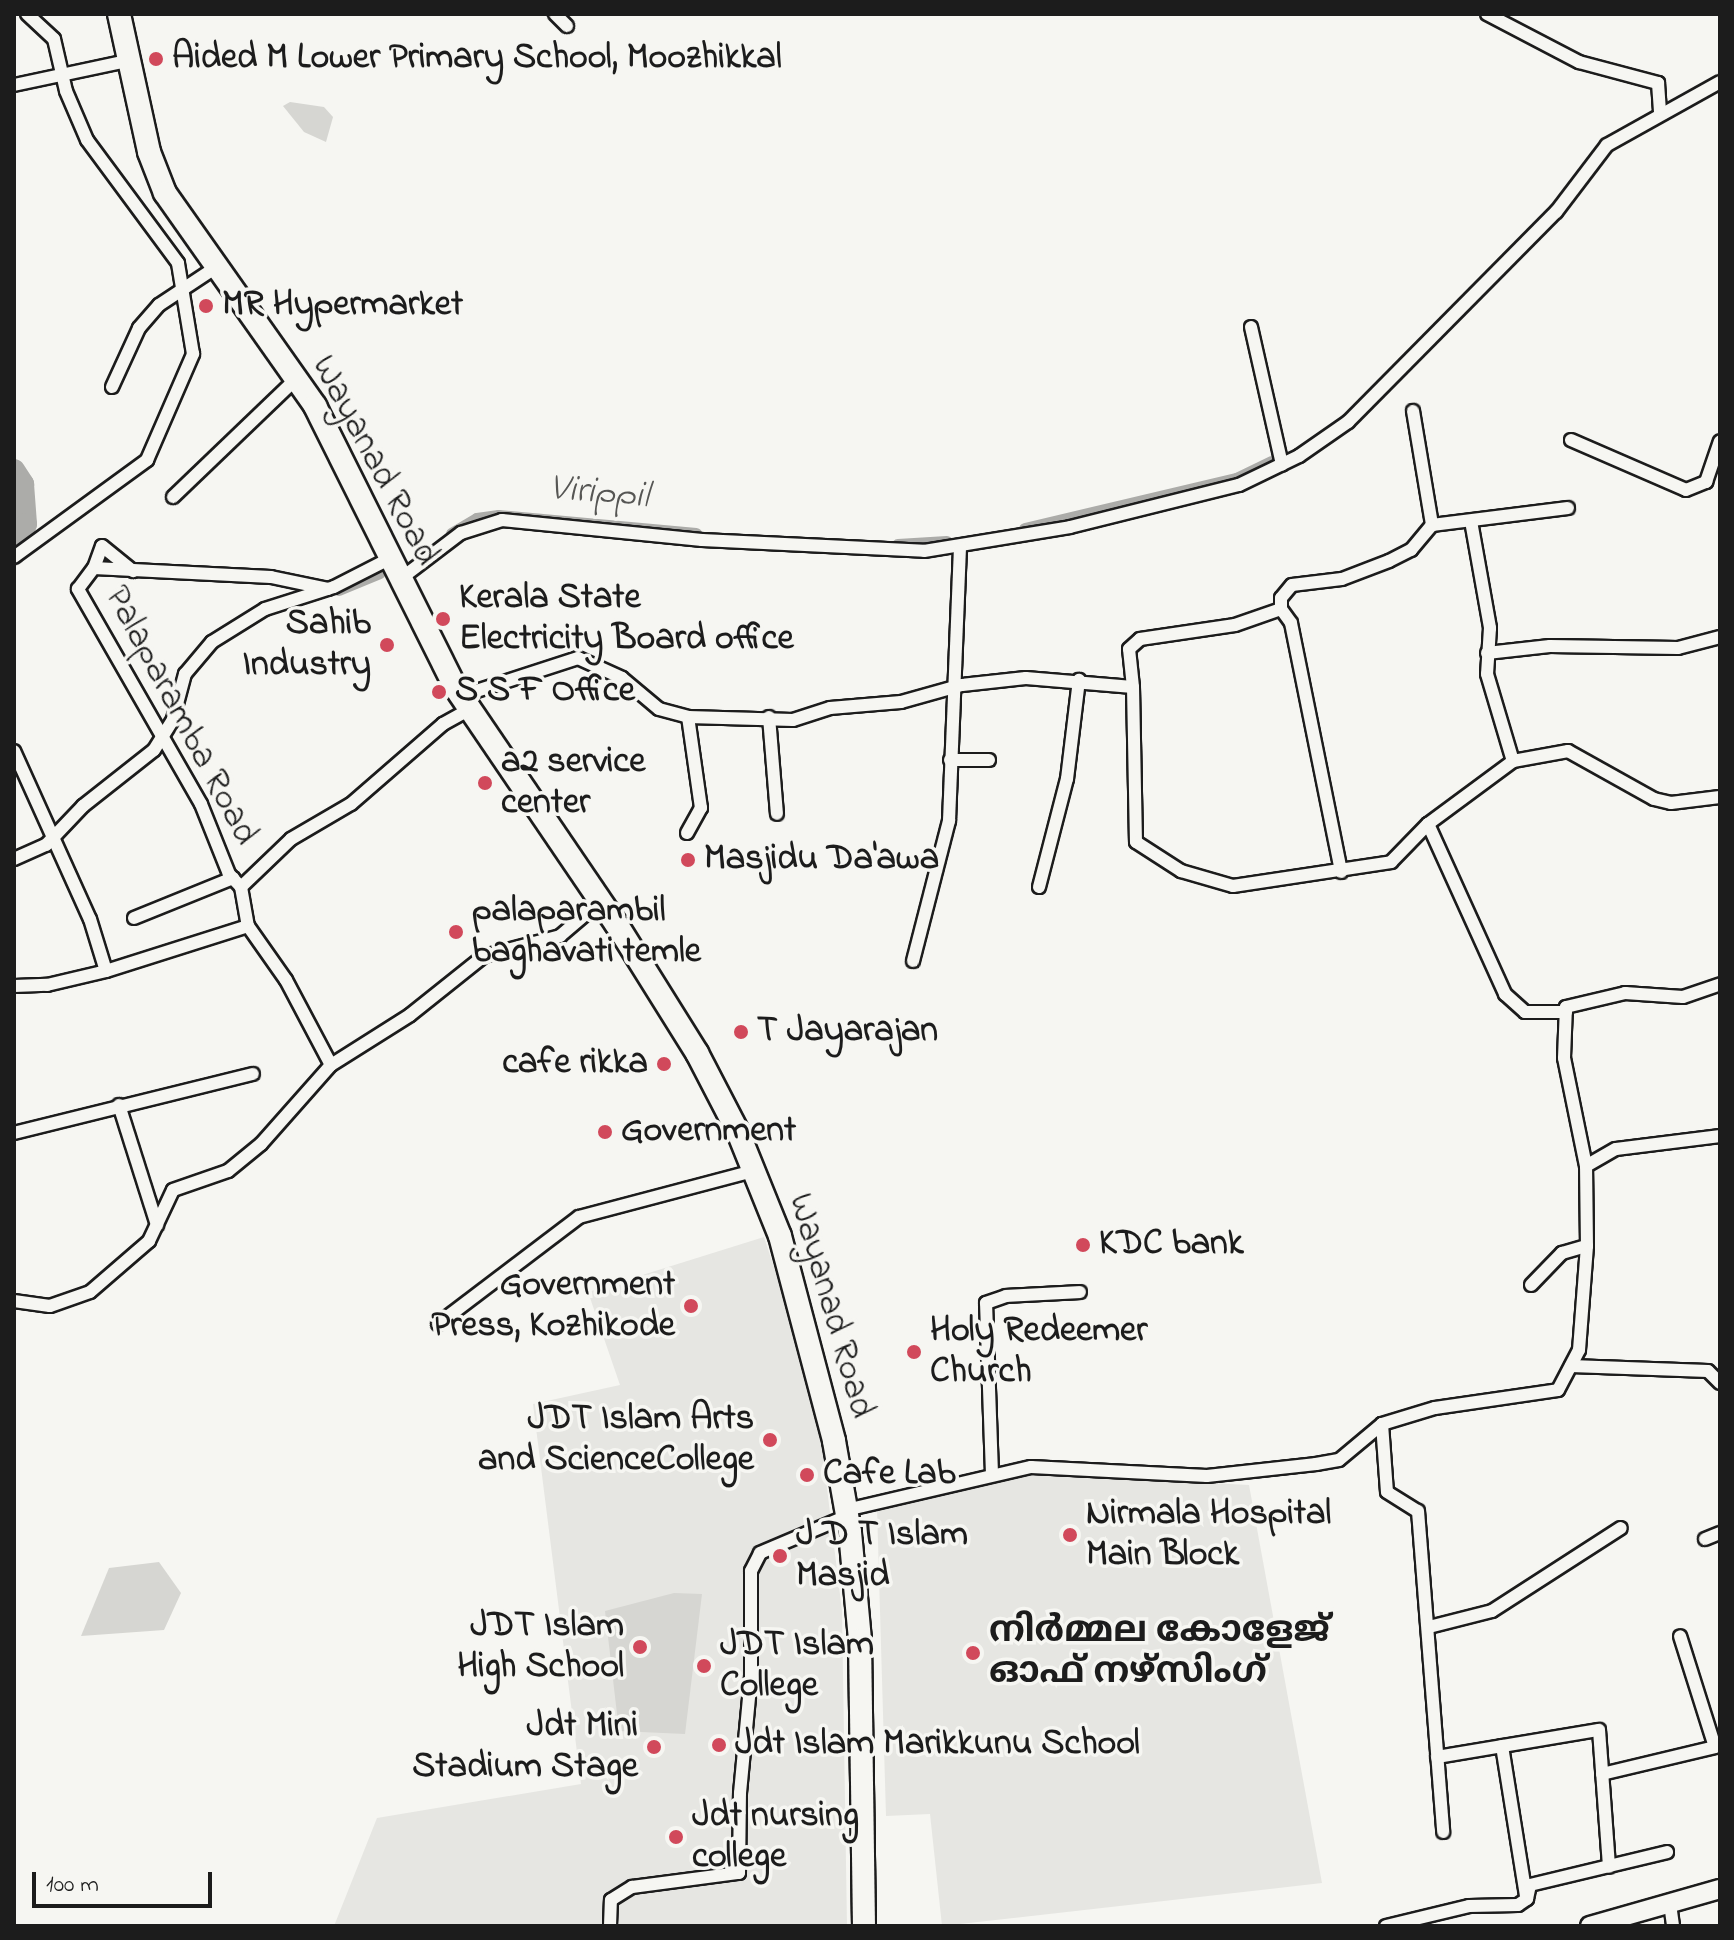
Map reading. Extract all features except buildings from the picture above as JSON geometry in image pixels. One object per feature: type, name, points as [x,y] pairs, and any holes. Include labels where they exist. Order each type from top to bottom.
[{"type":"highway","name":"Wayanad Road","points":[[119,14],[149,152],[165,193],[296,379],[341,454],[399,580],[466,702],[601,901],[697,1053],[753,1171],[799,1298],[847,1513],[860,1640],[864,1926]]},
{"type":"street","points":[[14,557],[147,460],[193,354],[178,263],[87,140],[62,74],[54,39],[27,14]]},
{"type":"street","points":[[555,14],[567,26]]},
{"type":"street","points":[[1487,14],[1579,62],[1658,83],[1660,112]]},
{"type":"street","points":[[14,85],[127,61]]},
{"type":"street","points":[[399,580],[477,525],[502,520],[595,526],[747,543],[924,551],[960,547],[1193,497],[1282,465],[1348,422],[1556,212],[1607,145],[1660,112],[1720,82]]},
{"type":"street","points":[[112,387],[139,328],[182,288],[215,268]]},
{"type":"street","points":[[1251,327],[1282,465]]},
{"type":"street","points":[[173,497],[296,379]]},
{"type":"street","points":[[1413,411],[1432,525]]},
{"type":"street","points":[[1571,440],[1673,487],[1695,489],[1706,482],[1720,441]]},
{"type":"street","points":[[1706,482],[1720,484]]},
{"type":"street","points":[[1341,872],[1291,623],[1281,609],[1281,598],[1292,585],[1342,579],[1389,561],[1411,550],[1432,525],[1568,508]]},
{"type":"street","points":[[1471,521],[1490,628],[1487,653],[1498,720],[1513,761]]},
{"type":"street","points":[[94,568],[102,546],[133,571]]},
{"type":"street","points":[[913,961],[949,821],[951,689],[960,547]]},
{"type":"street","points":[[14,859],[52,839],[55,830],[165,739],[185,674],[212,642],[265,609],[328,589],[389,559]]},
{"type":"street","name":"Palaparamba Road","points":[[248,926],[237,882],[201,804],[78,589],[94,568],[271,577],[328,589]]},
{"type":"street","points":[[1281,609],[1235,625],[1140,639],[1129,649],[1133,687],[1136,842],[1181,871],[1233,886],[1391,862],[1428,824],[1513,761],[1568,751],[1654,799],[1671,803],[1720,797]]},
{"type":"street","points":[[1487,653],[1550,646],[1678,648],[1720,637]]},
{"type":"street","points":[[134,918],[237,882],[291,839],[351,804],[466,702],[578,658],[610,670],[659,709],[688,717],[793,720],[805,713],[901,702],[1009,679],[1079,680],[1133,687]]},
{"type":"street","points":[[1039,887],[1067,779],[1079,680]]},
{"type":"street","points":[[687,833],[701,808],[688,717]]},
{"type":"street","points":[[769,717],[777,814]]},
{"type":"street","points":[[950,732],[965,731]]},
{"type":"street","points":[[14,751],[90,919],[106,971]]},
{"type":"street","points":[[950,760],[989,760]]},
{"type":"street","points":[[1428,824],[1505,994],[1525,1012],[1566,1012]]},
{"type":"street","points":[[14,1301],[50,1306],[90,1292],[149,1241],[173,1190],[228,1171],[261,1144],[331,1065],[410,1015],[484,956],[560,936],[601,901]]},
{"type":"street","points":[[14,986],[47,985],[106,971],[248,926],[286,980],[331,1065]]},
{"type":"street","points":[[610,1926],[611,1900],[632,1887],[739,1873],[740,1793],[751,1677],[751,1571],[760,1553],[847,1513],[992,1474],[1031,1467],[1207,1476],[1316,1464],[1339,1460],[1382,1424],[1435,1408],[1558,1390],[1579,1350],[1587,1246],[1586,1166],[1564,1058],[1566,1007],[1625,993],[1683,997],[1720,984]]},
{"type":"street","points":[[14,1133],[253,1074]]},
{"type":"street","points":[[119,1105],[157,1225]]},
{"type":"street","points":[[1586,1166],[1616,1149],[1720,1136]]},
{"type":"street","points":[[438,1324],[579,1217],[753,1171]]},
{"type":"street","points":[[1531,1285],[1562,1253],[1587,1246]]},
{"type":"street","points":[[992,1474],[986,1303],[1006,1296],[1080,1292]]},
{"type":"street","points":[[1571,1366],[1708,1371],[1720,1383]]},
{"type":"street","points":[[1382,1424],[1387,1492],[1418,1511],[1443,1832]]},
{"type":"street","points":[[1429,1627],[1492,1611],[1621,1528]]},
{"type":"street","points":[[1705,1539],[1720,1533]]},
{"type":"street","points":[[1602,1774],[1715,1747],[1680,1636]]},
{"type":"street","points":[[1437,1757],[1599,1730],[1609,1867]]},
{"type":"street","points":[[1502,1746],[1527,1899]]},
{"type":"street","points":[[1386,1926],[1408,1917],[1469,1906],[1518,1905],[1527,1899],[1530,1885],[1667,1852]]},
{"type":"street","points":[[1590,1926],[1720,1889]]},
{"type":"street","points":[[1670,1904],[1673,1926]]},
{"type":"shaded area","points":[[290,102],[324,107],[333,117],[326,142],[304,132],[283,106]]},
{"type":"shaded area","name":"JDT Islam College","points":[[764,1237],[801,1348],[821,1439],[842,1611],[847,1926],[334,1926],[377,1818],[581,1784],[533,1404],[620,1385],[588,1292]]},
{"type":"shaded area","points":[[1021,1473],[1249,1485],[1322,1883],[942,1926],[930,1814],[886,1816],[877,1508]]},
{"type":"shaded area","points":[[159,1562],[181,1593],[164,1630],[81,1636],[109,1568]]},
{"type":"shaded area","points":[[674,1593],[702,1594],[685,1734],[619,1731],[605,1611]]},
{"type":"waterway","points":[[1025,529],[1237,479],[1272,462]]},
{"type":"waterway","points":[[14,470],[23,484],[26,524],[14,555]]},
{"type":"waterway","name":"Virippil","points":[[452,534],[477,519],[499,516],[696,534]]},
{"type":"waterway","points":[[898,545],[947,542]]},
{"type":"waterway","points":[[339,590],[380,573]]},
{"type":"place","name":"Aided M Lower Primary School, Moozhikkal","points":[[156,59]]},
{"type":"place","name":"MR Hypermarket","points":[[206,306]]},
{"type":"place","name":"Kerala State Electricity Board office","points":[[443,619]]},
{"type":"place","name":"Sahib Industry","points":[[387,645]]},
{"type":"place","name":"S S F Office","points":[[439,692]]},
{"type":"place","name":"a2 service center","points":[[485,783]]},
{"type":"place","name":"Masjidu Da'awa","points":[[688,860]]},
{"type":"place","name":"palaparambil baghavati temle","points":[[456,932]]},
{"type":"place","name":"T Jayarajan","points":[[741,1032]]},
{"type":"place","name":"cafe rikka","points":[[664,1064]]},
{"type":"place","name":"Government","points":[[605,1132]]},
{"type":"place","name":"KDC bank","points":[[1083,1245]]},
{"type":"place","name":"Government Press, Kozhikode","points":[[691,1306]]},
{"type":"place","name":"Holy Redeemer Church","points":[[914,1352]]},
{"type":"place","name":"JDT Islam Arts and ScienceCollege","points":[[770,1440]]},
{"type":"place","name":"Cafe Lab","points":[[807,1475]]},
{"type":"place","name":"Nirmala Hospital Main Block","points":[[1070,1535]]},
{"type":"place","name":"J D T Islam Masjid","points":[[780,1556]]},
{"type":"place","name":"JDT Islam High School","points":[[640,1647]]},
{"type":"place","name":"നിർമ്മല കോളേജ് ഓഫ് നഴ്സിംഗ്","points":[[973,1653]]},
{"type":"place","name":"JDT Islam College","points":[[704,1666]]},
{"type":"place","name":"Jdt Islam Marikkunu School","points":[[719,1745]]},
{"type":"place","name":"Jdt Mini Stadium Stage","points":[[654,1747]]},
{"type":"place","name":"Jdt nursing college","points":[[676,1837]]}]
